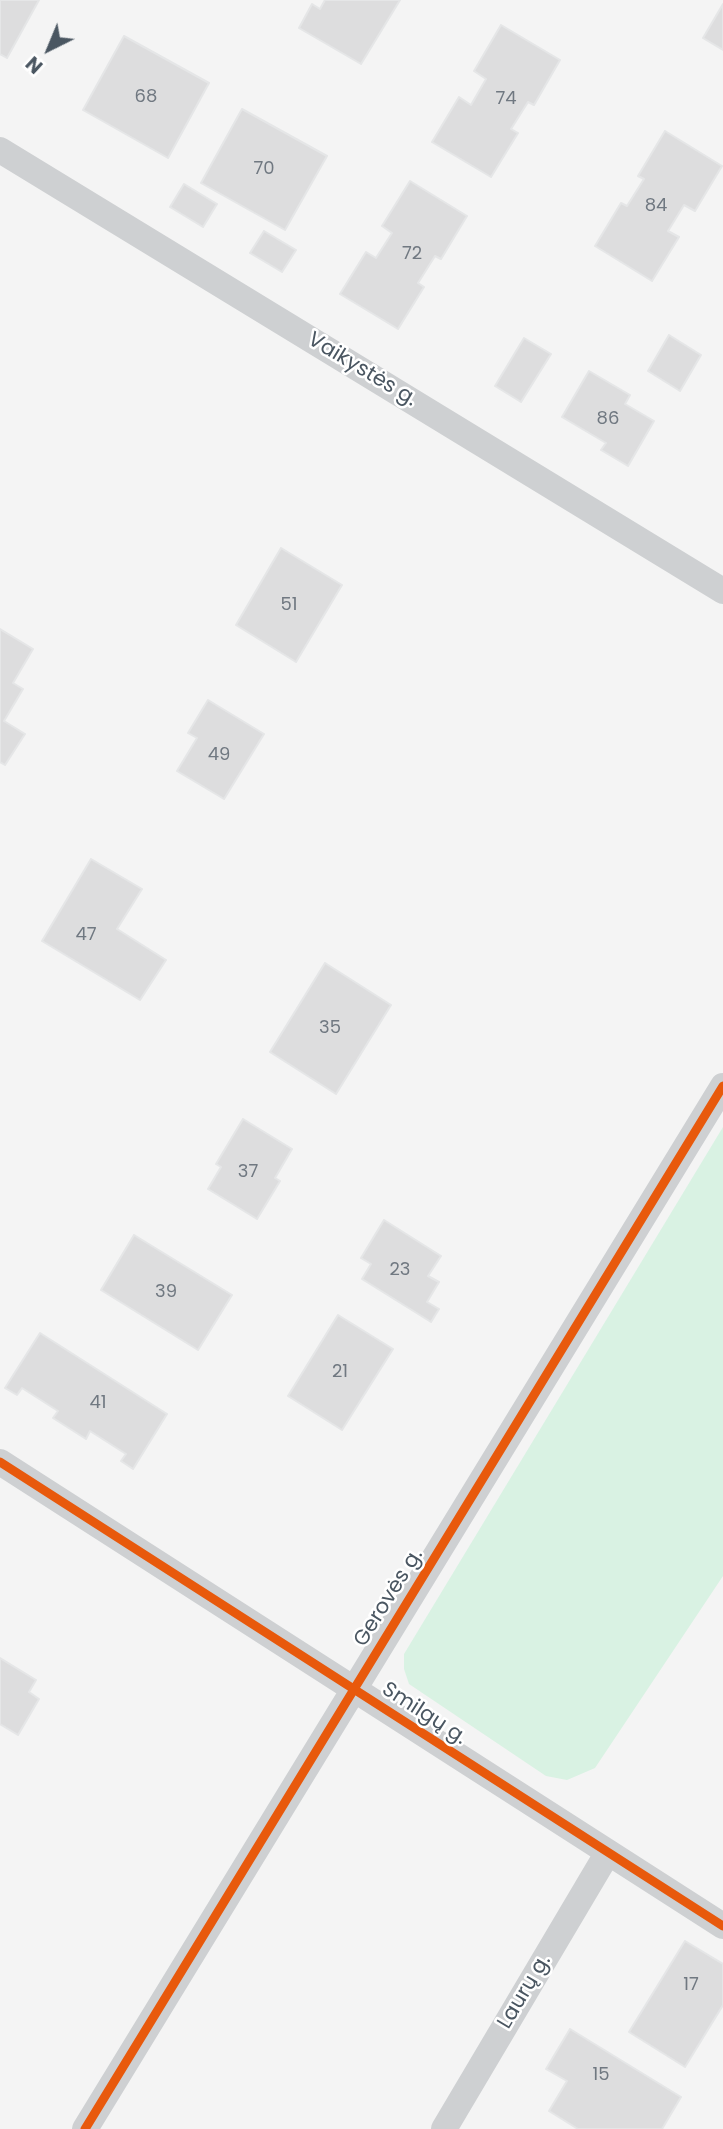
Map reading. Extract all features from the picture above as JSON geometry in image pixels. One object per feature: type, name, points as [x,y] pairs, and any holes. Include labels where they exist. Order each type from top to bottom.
[{"type":"street","name":"Vaikystės g.","points":[[0,150],[723,591]]},
{"type":"street","name":"Gerovės g.","points":[[85,2129],[723,1086]]},
{"type":"street","name":"Smilgų g.","points":[[0,1462],[723,1926]]},
{"type":"street","name":"Laurų g.","points":[[444,2129],[607,1854]]},
{"type":"green space","points":[[723,1127],[723,1576],[595,1768],[567,1780],[546,1776],[409,1684],[404,1669],[404,1654]]},
{"type":"building","points":[[0,0],[39,0],[7,58],[0,54]]},
{"type":"building","points":[[325,0],[400,0],[361,64],[299,28],[312,4],[320,9]]},
{"type":"building","points":[[723,4],[723,50],[703,38]]},
{"type":"building","points":[[501,25],[560,60],[534,105],[528,102],[511,129],[518,133],[491,177],[432,142],[459,97],[471,105],[486,79],[474,71]]},
{"type":"building","points":[[124,36],[209,83],[168,158],[83,110]]},
{"type":"building","points":[[242,109],[327,156],[285,230],[201,183]]},
{"type":"building","points":[[665,131],[722,166],[695,211],[684,205],[668,231],[679,237],[652,281],[595,246],[621,203],[627,206],[644,179],[638,176]]},
{"type":"building","points":[[410,181],[467,216],[441,259],[435,256],[418,283],[424,287],[398,329],[340,294],[366,252],[376,258],[392,233],[382,226]]},
{"type":"building","points":[[184,184],[217,204],[203,227],[170,207]]},
{"type":"building","points":[[264,231],[296,250],[282,272],[250,253]]},
{"type":"building","points":[[669,335],[701,355],[680,391],[648,371]]},
{"type":"building","points":[[524,338],[551,354],[521,402],[495,386]]},
{"type":"building","points":[[589,371],[630,395],[625,404],[654,421],[628,466],[601,450],[606,443],[562,417]]},
{"type":"building","points":[[281,548],[342,585],[296,662],[236,625]]},
{"type":"building","points":[[0,629],[33,649],[13,683],[23,689],[4,721],[25,734],[5,765],[0,762]]},
{"type":"building","points":[[208,700],[264,734],[224,799],[177,771],[197,738],[188,733]]},
{"type":"building","points":[[91,859],[142,889],[117,929],[166,960],[140,1000],[42,941]]},
{"type":"building","points":[[325,963],[391,1005],[336,1094],[270,1052]]},
{"type":"building","points":[[243,1119],[292,1149],[275,1178],[280,1181],[257,1219],[208,1189],[221,1167],[216,1164]]},
{"type":"building","points":[[384,1220],[441,1256],[428,1276],[439,1282],[427,1302],[439,1309],[431,1322],[362,1279],[371,1264],[361,1258]]},
{"type":"building","points":[[134,1235],[232,1295],[198,1350],[101,1290]]},
{"type":"building","points":[[338,1315],[393,1349],[342,1430],[288,1396]]},
{"type":"building","points":[[40,1333],[167,1414],[133,1469],[121,1461],[126,1454],[90,1431],[86,1439],[53,1418],[58,1411],[22,1388],[17,1395],[5,1388]]},
{"type":"building","points":[[0,1658],[36,1680],[29,1692],[39,1699],[18,1735],[0,1724]]},
{"type":"building","points":[[685,1941],[723,1964],[723,2005],[685,2067],[629,2032]]},
{"type":"building","points":[[570,2029],[681,2097],[662,2129],[578,2129],[549,2111],[567,2081],[546,2069]]},
{"type":"cycle path","points":[[85,2129],[723,1086]]},
{"type":"cycle path","points":[[0,1462],[723,1926]]}]
